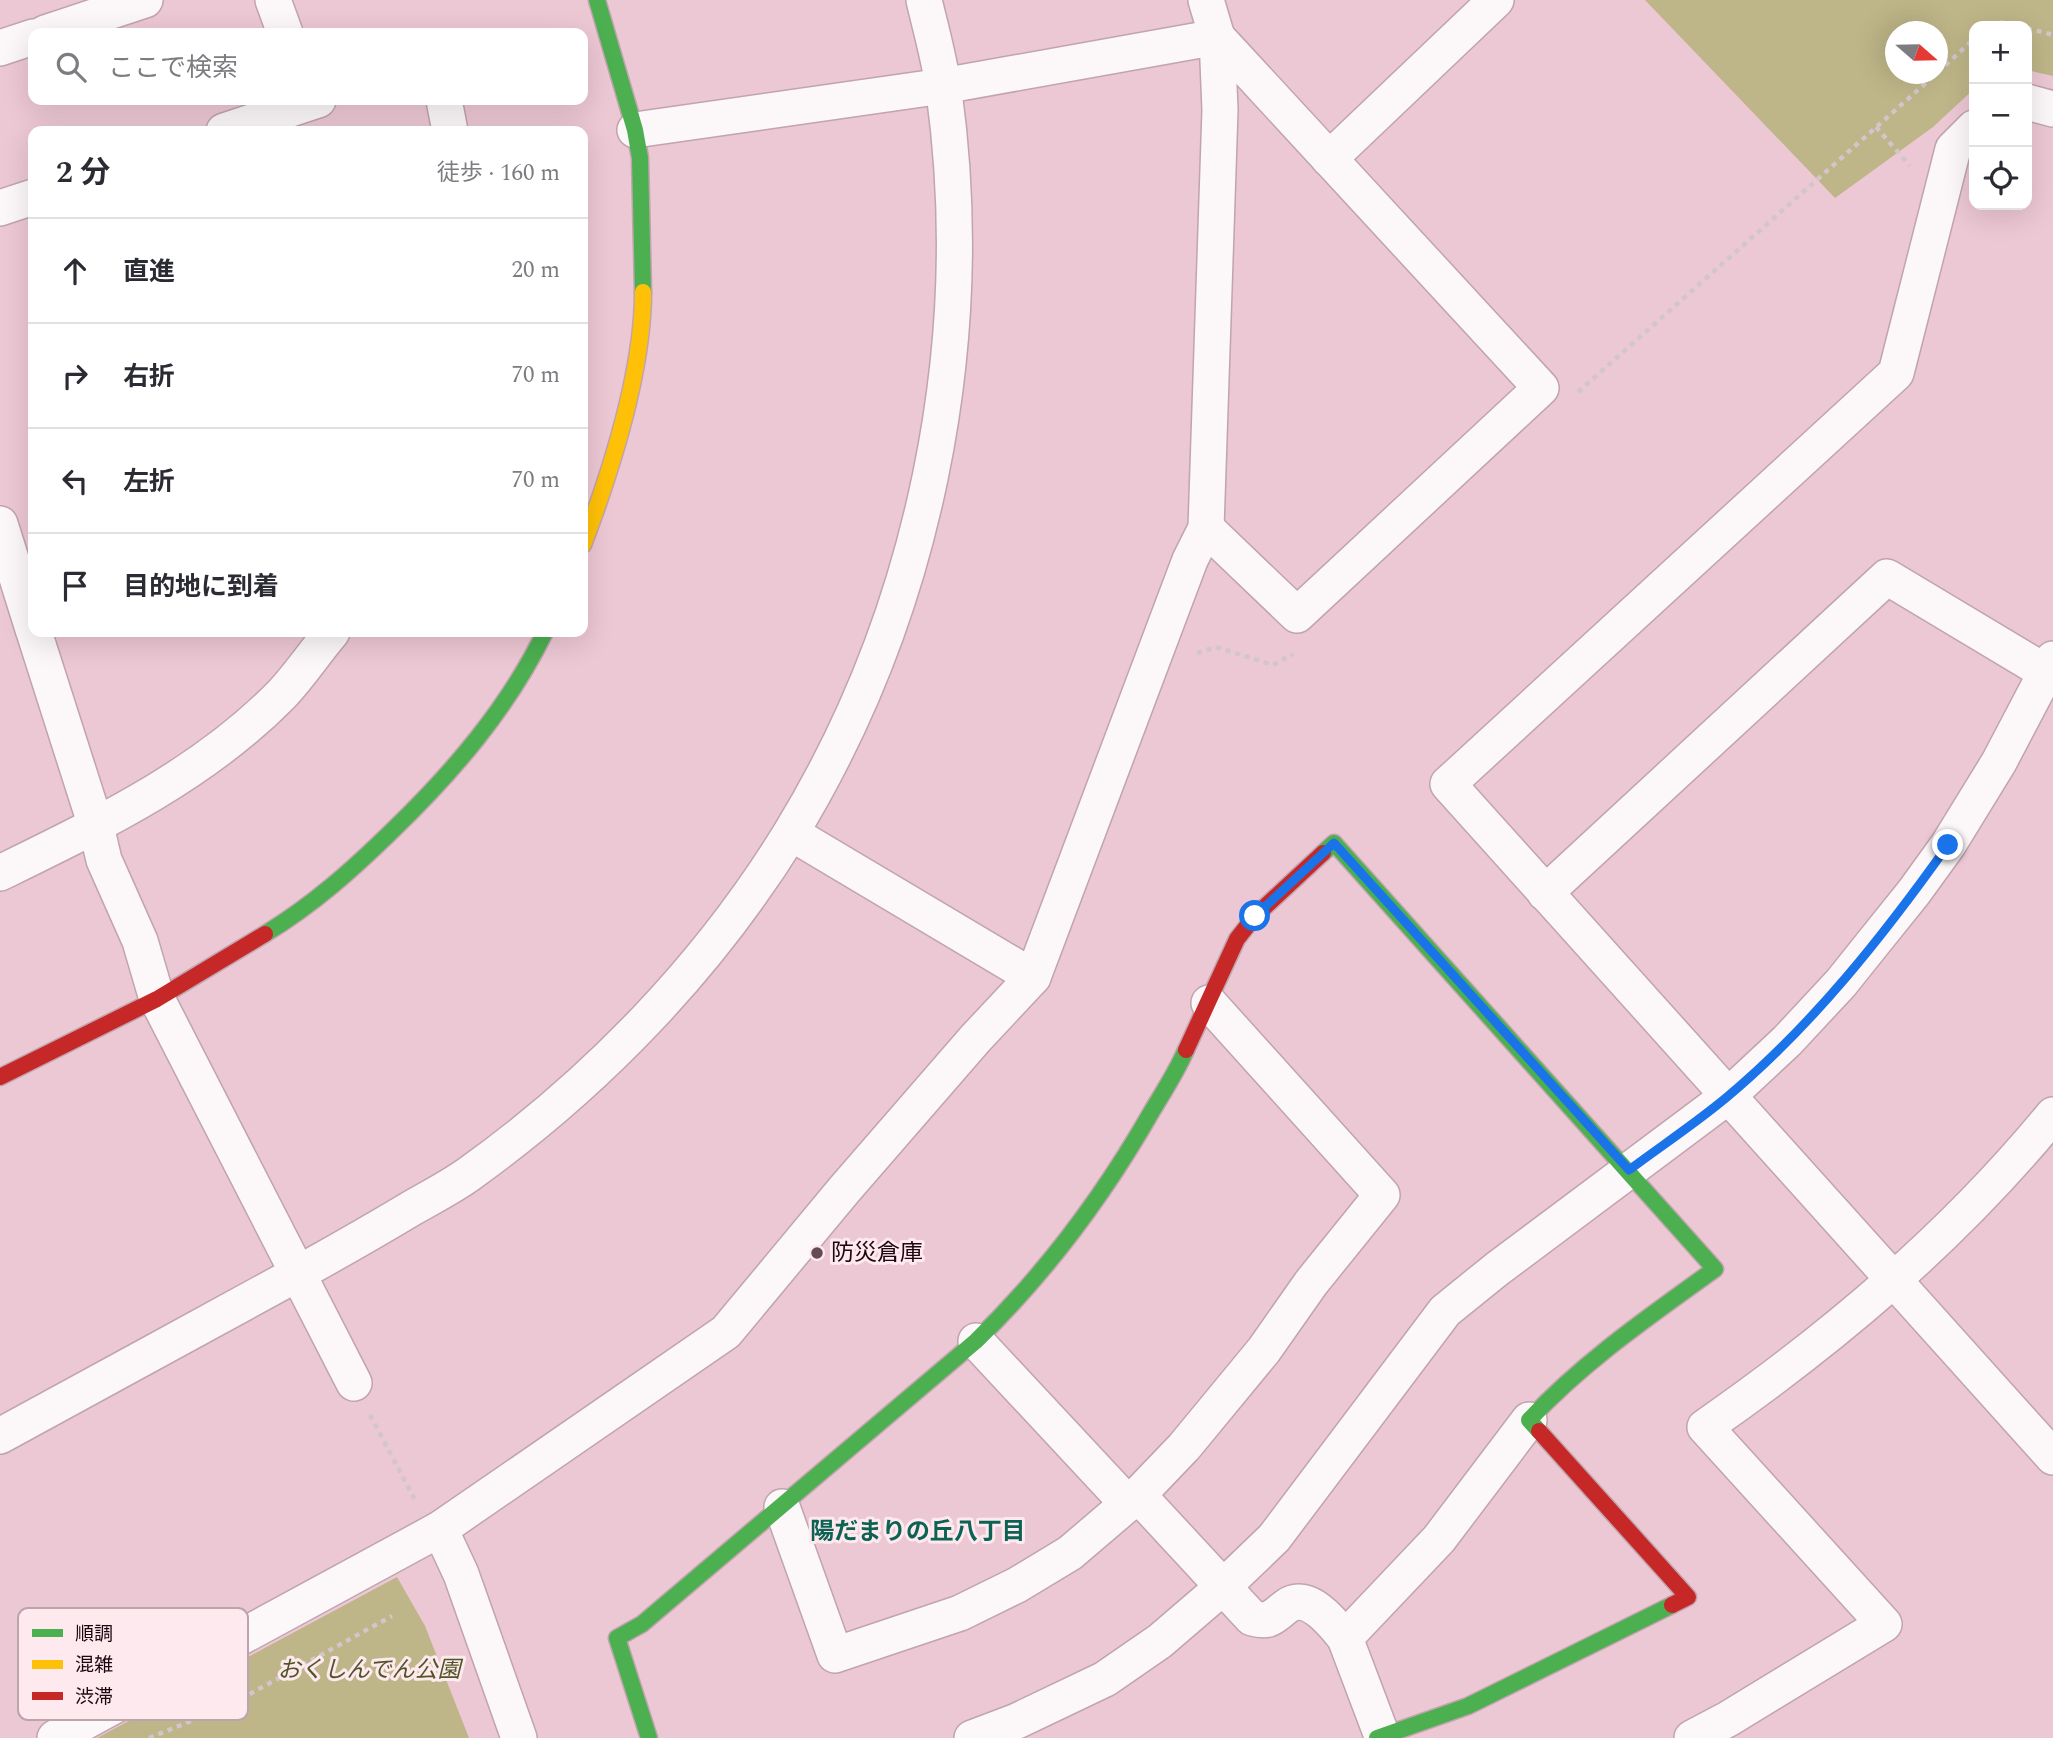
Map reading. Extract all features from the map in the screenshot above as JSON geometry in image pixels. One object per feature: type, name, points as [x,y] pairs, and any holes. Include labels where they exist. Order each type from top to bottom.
[{"type":"street","points":[[60,28],[145,0]]},
{"type":"street","points":[[273,0],[283,28]]},
{"type":"street","points":[[588,532],[602,495],[628,399],[643,315],[640,158],[635,130],[597,0]]},
{"type":"street","points":[[0,1436],[298,1274],[464,1178],[561,1103],[617,1051],[711,945],[790,833],[843,737],[880,653],[911,554],[937,449],[955,295],[952,156],[943,86],[924,0]]},
{"type":"street","points":[[248,1634],[436,1532],[726,1332],[844,1190],[975,1039],[1033,977],[1190,560],[1206,528],[1220,110],[1217,37],[1206,0]]},
{"type":"street","points":[[1329,159],[1496,0]]},
{"type":"street","points":[[635,130],[943,86],[1217,37]]},
{"type":"street","points":[[1206,528],[1297,615],[1541,388],[1217,37]]},
{"type":"street","points":[[0,48],[28,39]]},
{"type":"street","points":[[2032,104],[2053,109]]},
{"type":"street","points":[[239,126],[300,105]]},
{"type":"street","points":[[445,105],[449,126]]},
{"type":"street","points":[[1969,133],[1953,149],[1896,373],[1448,784],[2053,1457]]},
{"type":"street","points":[[0,208],[28,199]]},
{"type":"street","points":[[0,524],[28,611]]},
{"type":"street","points":[[972,1738],[1017,1721],[1105,1679],[1160,1641],[1274,1538],[1445,1311],[1727,1097],[1787,1041],[1841,983],[1914,892],[1974,803],[2050,666],[1887,577],[1545,893]]},
{"type":"street","points":[[36,637],[96,826],[104,860],[140,941],[157,999],[354,1383]]},
{"type":"street","points":[[0,1077],[157,999],[284,922],[340,881],[435,789],[484,731],[531,662],[543,637]]},
{"type":"street","points":[[0,873],[96,826],[164,788],[208,758],[283,693],[317,640]]},
{"type":"street","points":[[790,833],[1033,977]]},
{"type":"street","points":[[649,1738],[617,1638],[642,1623],[976,1341],[1038,1277],[1095,1202],[1156,1108],[1243,931],[1269,902],[1334,843],[1715,1269],[1598,1354],[1558,1389],[1529,1420],[1439,1539],[1345,1638]]},
{"type":"street","points":[[782,1507],[835,1655],[960,1613],[1017,1585],[1070,1553],[1133,1499],[1184,1447],[1264,1350],[1311,1283],[1382,1195],[1209,1003]]},
{"type":"street","points":[[1692,1738],[1884,1624],[1705,1427],[1787,1368],[1895,1280],[1949,1230],[2011,1166],[2053,1115]]},
{"type":"street","points":[[976,1341],[1224,1586],[1252,1618],[1264,1621],[1275,1617],[1288,1605],[1298,1601],[1309,1604],[1333,1623],[1345,1638],[1380,1737],[1468,1706],[1688,1597],[1529,1420]]},
{"type":"street","points":[[436,1532],[461,1574],[519,1738]]},
{"type":"street","points":[[55,1738],[88,1720]]},
{"type":"path","points":[[2032,29],[2053,35]]},
{"type":"path","points":[[1948,63],[1969,44]]},
{"type":"path","points":[[1541,388],[1562,407],[1925,84]]},
{"type":"path","points":[[1876,127],[1913,170]]},
{"type":"path","points":[[354,1383],[436,1532]]},
{"type":"path","points":[[248,1695],[392,1616]]},
{"type":"path","points":[[149,1738],[193,1720]]},
{"type":"green space","points":[[1645,0],[2053,0],[2053,76],[2032,71],[2032,21],[1969,21],[1969,94],[1933,127],[1835,198]]},
{"type":"green space","name":"おくしんでん公園","points":[[397,1577],[425,1626],[469,1738],[97,1738],[131,1720],[248,1720],[248,1657]]},
{"type":"traffic: fast","points":[[597,0],[635,130],[640,158],[643,292]]},
{"type":"traffic: fast","points":[[265,934],[300,911],[347,873],[437,785],[496,713],[542,637]]},
{"type":"traffic: fast","points":[[1323,853],[1334,843],[1715,1269],[1618,1340],[1550,1398],[1529,1420],[1539,1431]]},
{"type":"traffic: fast","points":[[649,1738],[617,1638],[642,1624],[976,1341],[1002,1315],[1050,1260],[1094,1203],[1134,1142],[1186,1050]]},
{"type":"traffic: fast","points":[[1377,1738],[1468,1706],[1672,1605]]},
{"type":"traffic: slow","points":[[588,531],[624,420],[638,354],[643,292]]},
{"type":"traffic: jam","points":[[1186,1050],[1237,939],[1255,916],[1323,853]]},
{"type":"traffic: jam","points":[[0,1077],[157,999],[265,934]]},
{"type":"traffic: jam","points":[[1539,1431],[1688,1597],[1672,1605]]},
{"type":"place","name":"防災倉庫","points":[[817,1253]]},
{"type":"district","name":"陽だまりの丘八丁目","points":[[918,1532]]},
{"type":"route","points":[[1255,916],[1334,843],[1629,1170],[1727,1097],[1787,1041],[1841,983],[1948,845]]}]
